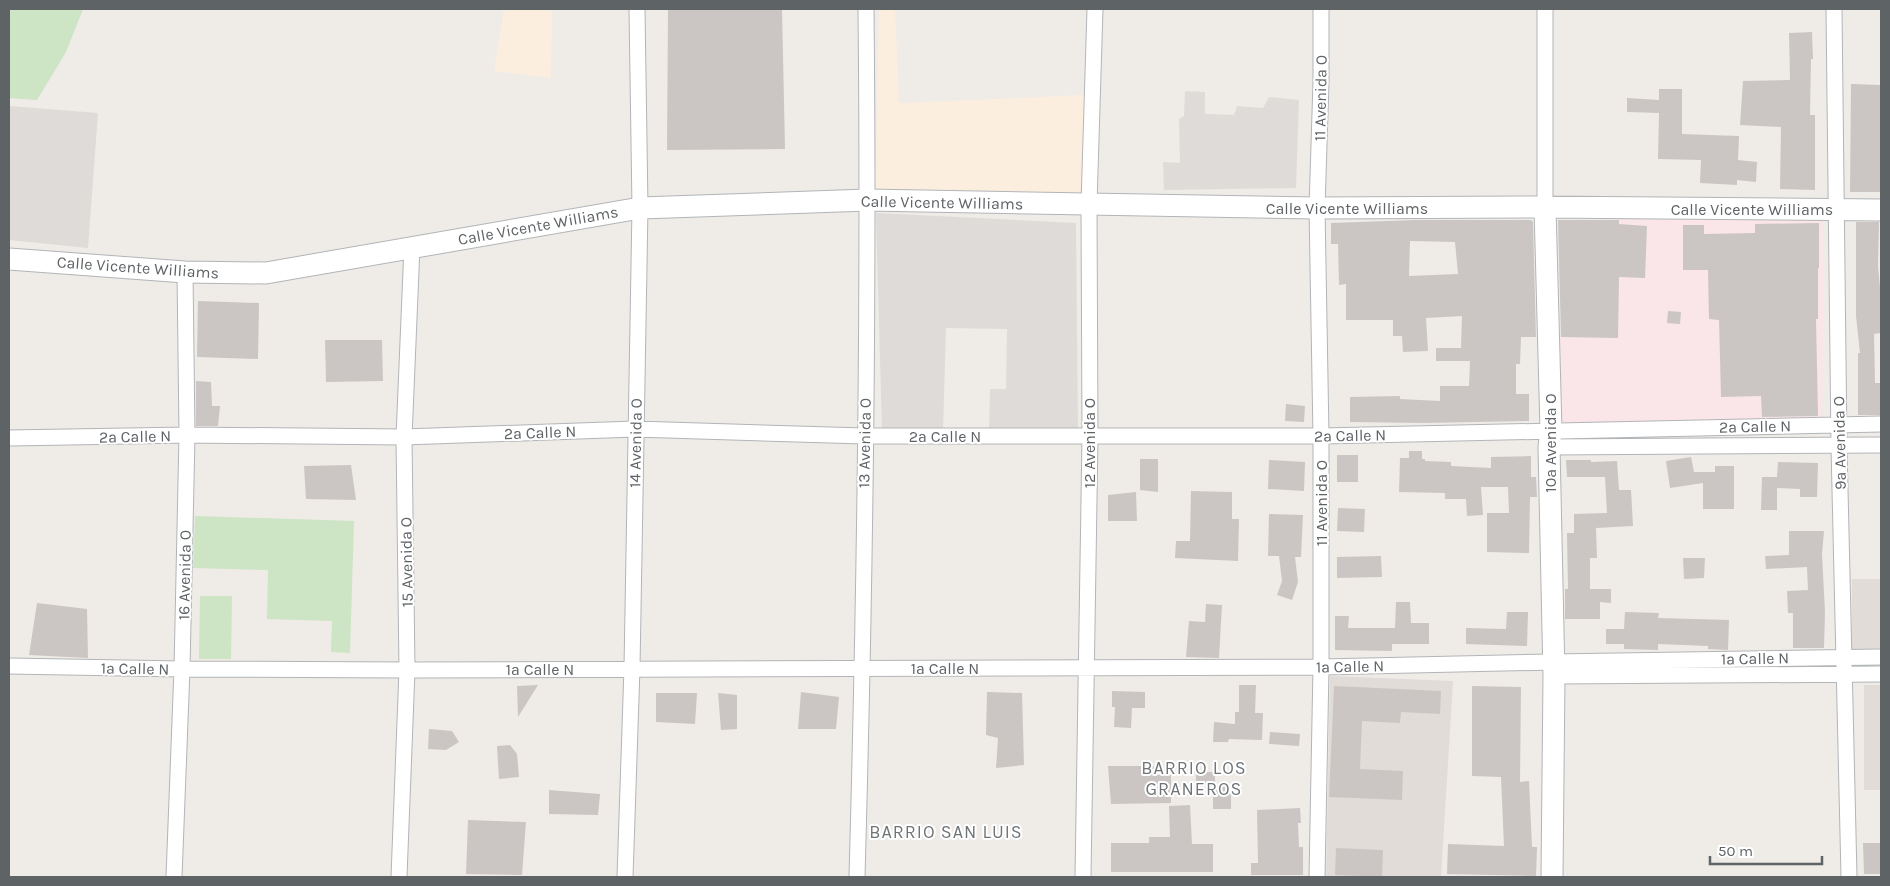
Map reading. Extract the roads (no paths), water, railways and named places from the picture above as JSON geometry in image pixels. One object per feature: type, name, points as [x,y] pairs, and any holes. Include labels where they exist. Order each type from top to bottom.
[{"type":"main road","name":"Calle Vicente Williams","points":[[9,259],[185,272],[266,273],[640,208],[868,200],[1318,208],[1881,210]]},
{"type":"main road","name":"10a Avenida O","points":[[1545,208],[1554,669],[1552,877]]},
{"type":"street","name":"14 Avenida O","points":[[625,877],[632,668],[640,208],[637,9]]},
{"type":"street","name":"13 Avenida O","points":[[857,877],[862,668],[868,200],[866,9]]},
{"type":"street","name":"12 Avenida O","points":[[1083,877],[1090,437],[1089,204],[1095,9]]},
{"type":"street","name":"11 Avenida O","points":[[1317,877],[1321,667],[1321,436],[1318,208],[1321,9]]},
{"type":"street","name":"10a Avenida O","points":[[1545,9],[1545,208]]},
{"type":"street","name":"9a Avenida O","points":[[1834,9],[1839,446],[1849,877]]},
{"type":"street","name":"15 Avenida O","points":[[399,877],[407,670],[404,436],[412,247]]},
{"type":"street","name":"16 Avenida O","points":[[174,877],[182,669],[187,435],[185,272]]},
{"type":"street","name":"2a Calle N","points":[[1550,439],[1839,424],[1881,424]]},
{"type":"street","name":"2a Calle N","points":[[9,438],[187,435],[404,436],[635,429],[864,436],[1321,436],[1839,446],[1881,445]]},
{"type":"street","name":"1a Calle N","points":[[1554,669],[1881,657]]},
{"type":"street","name":"1a Calle N","points":[[9,666],[407,670],[1321,667],[1881,674]]},
{"type":"district","name":"BARRIO LOS GRANEROS","points":[[1194,778]]},
{"type":"district","name":"BARRIO SAN LUIS","points":[[946,832]]}]
